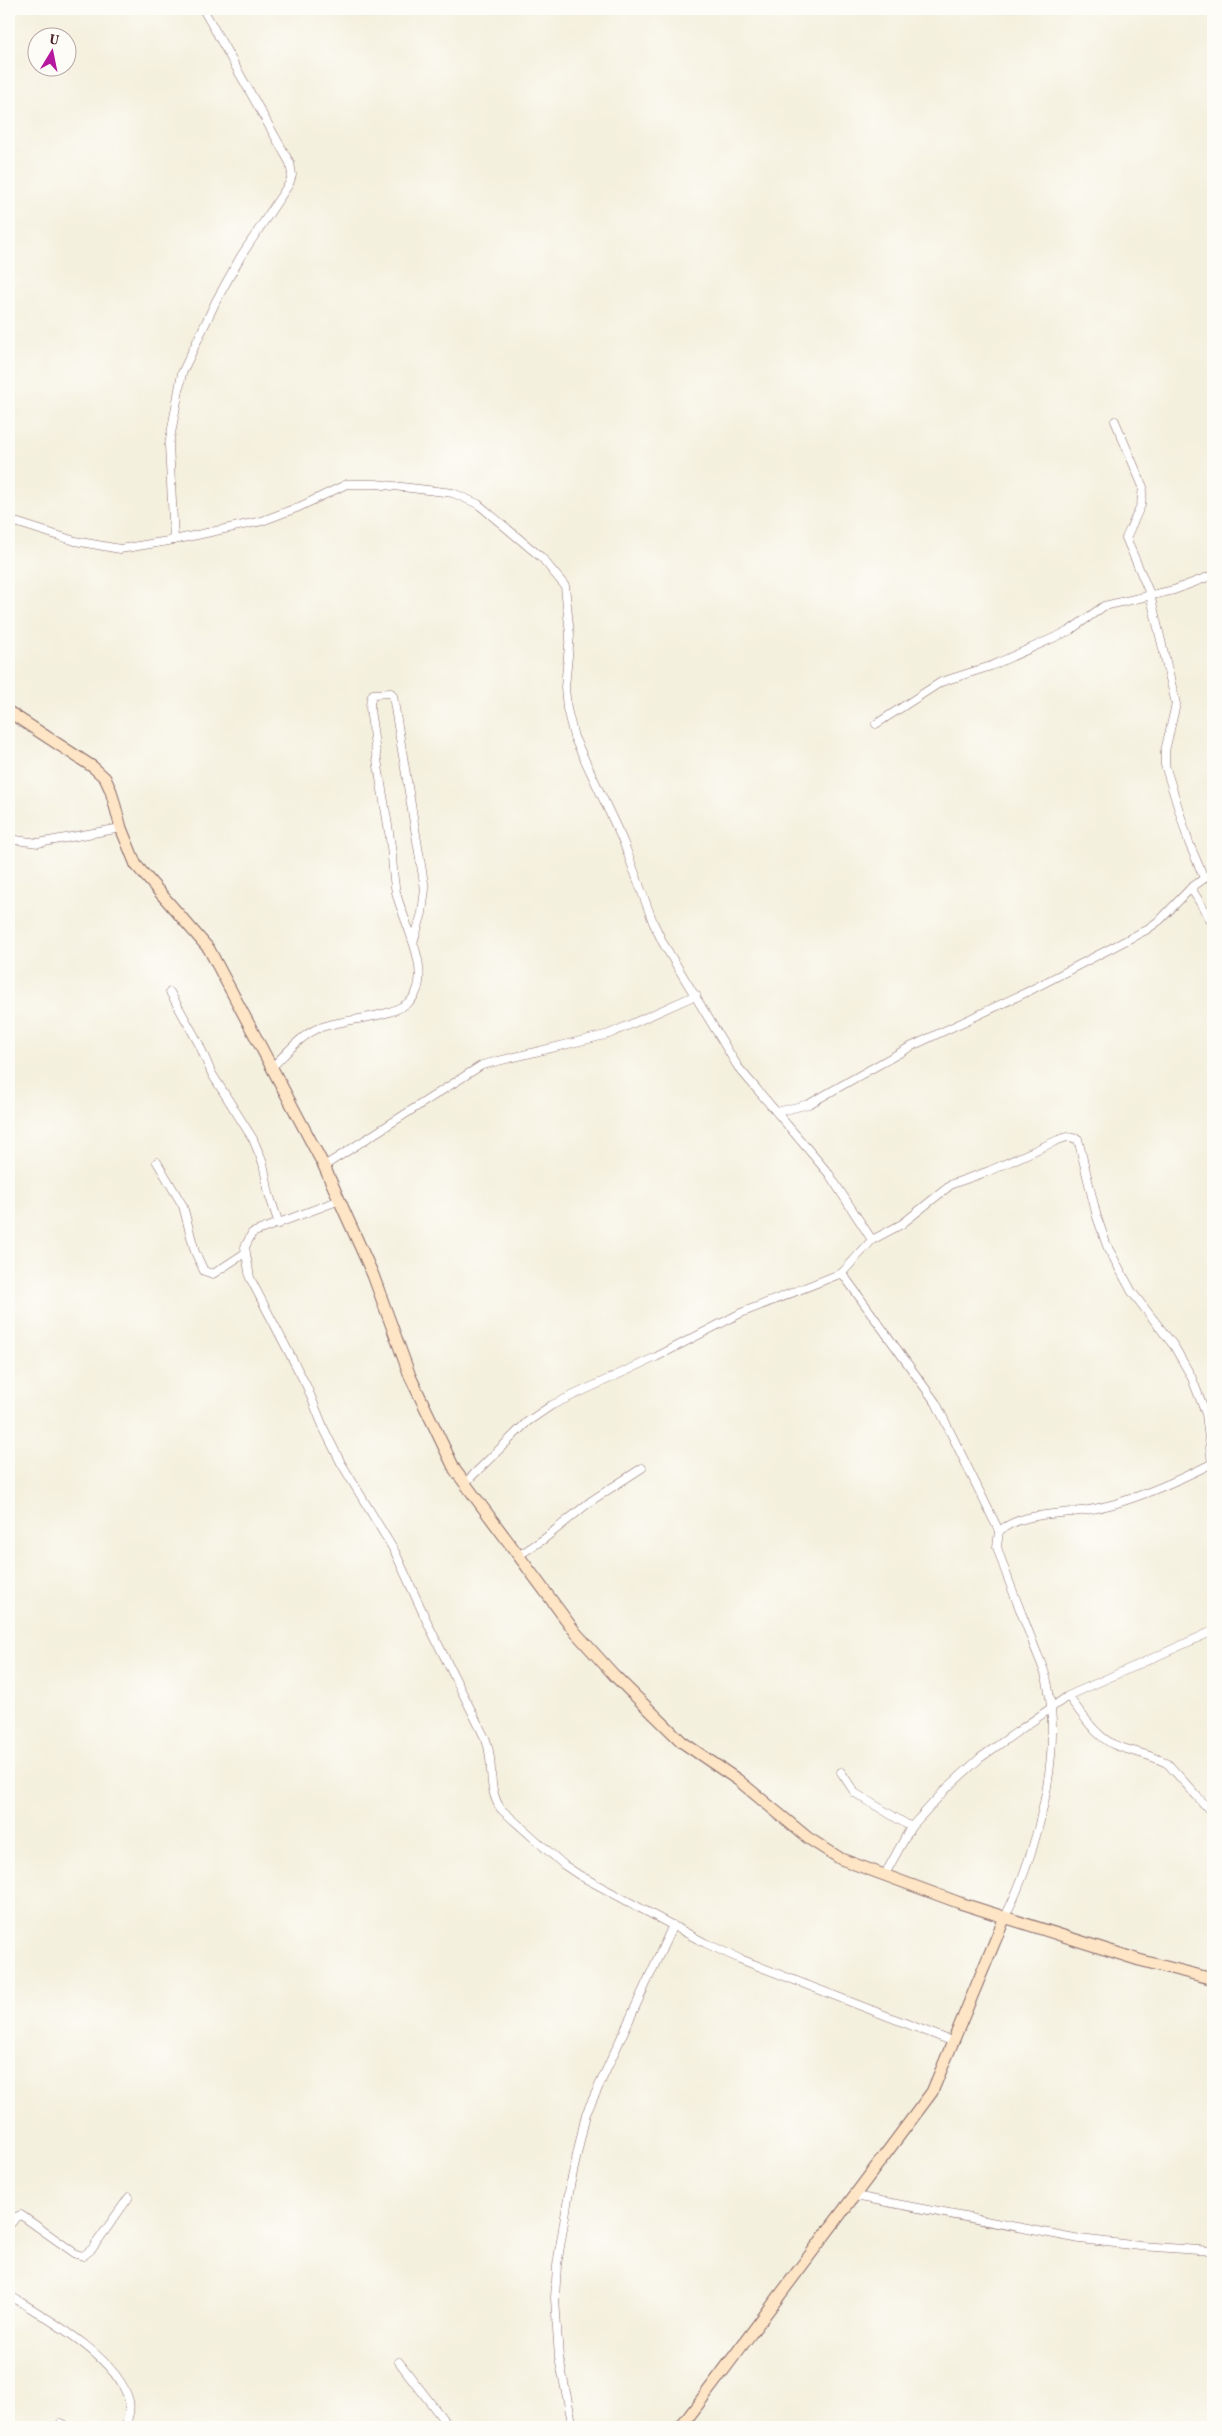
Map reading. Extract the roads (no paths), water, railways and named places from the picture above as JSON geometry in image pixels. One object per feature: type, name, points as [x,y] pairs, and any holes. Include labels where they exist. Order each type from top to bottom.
[{"type":"street","points":[[174,540],[169,444],[182,373],[220,294],[241,256],[289,184],[292,175],[290,163],[204,9]]},
{"type":"street","points":[[1115,420],[1143,487],[1141,505],[1126,538],[1150,594],[1176,704],[1165,752],[1165,765],[1189,843],[1204,878]]},
{"type":"street","points":[[9,520],[75,541],[110,548],[174,540],[262,520],[299,507],[347,484],[376,484],[453,493],[478,504],[525,542],[558,575],[565,586],[570,635],[565,687],[567,709],[574,737],[623,841],[653,922],[663,943],[738,1067],[829,1174],[872,1240]]},
{"type":"street","points":[[876,724],[941,682],[991,666],[1069,631],[1104,606],[1174,590],[1213,575]]},
{"type":"street","points":[[272,1067],[306,1036],[319,1028],[393,1011],[412,999],[418,985],[414,940],[422,913],[424,889],[420,854],[394,696],[387,692],[378,692],[373,694],[370,701],[375,750],[391,845],[396,892],[405,923],[414,940]]},
{"type":"street","points":[[9,712],[99,771],[111,791],[121,828],[136,865],[209,949],[324,1166],[373,1275],[410,1376],[443,1448],[464,1484],[518,1556],[582,1640],[614,1675],[675,1736],[738,1780],[808,1838],[841,1859],[884,1876],[1005,1917],[1139,1960],[1213,1980]]},
{"type":"street","points":[[9,838],[38,843],[121,828]]},
{"type":"street","points":[[777,1112],[809,1104],[910,1047],[1027,992],[1146,930],[1160,920],[1191,888],[1213,872]]},
{"type":"street","points":[[1191,888],[1213,924]]},
{"type":"street","points":[[170,992],[199,1044],[212,1074],[252,1139],[263,1163],[270,1194],[280,1224]]},
{"type":"street","points":[[324,1166],[482,1065],[609,1034],[696,995]]},
{"type":"street","points":[[464,1484],[527,1422],[552,1405],[647,1361],[741,1312],[842,1273],[872,1240],[902,1224],[952,1184],[989,1171],[1058,1140],[1076,1137],[1080,1143],[1097,1217],[1107,1246],[1132,1292],[1174,1346],[1191,1376],[1206,1414],[1213,1464],[1174,1482],[1115,1504],[1082,1511],[1038,1515],[1017,1521],[999,1531]]},
{"type":"street","points":[[157,1162],[183,1206],[195,1252],[204,1271],[213,1274],[245,1253]]},
{"type":"street","points":[[340,1200],[252,1233],[245,1246],[250,1278],[308,1387],[324,1429],[395,1552],[429,1626],[486,1740],[489,1748],[491,1778],[497,1804],[564,1865],[705,1943],[740,1959],[954,2042]]},
{"type":"street","points":[[681,2427],[932,2092],[1020,1882],[1041,1815],[1049,1774],[1052,1707],[1046,1678],[997,1547],[999,1531],[936,1403],[842,1273]]},
{"type":"street","points":[[518,1556],[544,1539],[591,1501],[642,1468]]},
{"type":"street","points":[[884,1876],[911,1827],[962,1773],[1068,1696],[1213,1631]]},
{"type":"street","points":[[1068,1696],[1104,1739],[1119,1747],[1160,1759],[1168,1764],[1213,1814]]},
{"type":"street","points":[[841,1772],[855,1793],[911,1827]]},
{"type":"street","points":[[573,2427],[559,2358],[555,2298],[557,2265],[570,2186],[586,2114],[673,1926]]},
{"type":"street","points":[[855,2196],[1080,2239],[1140,2246],[1213,2250]]},
{"type":"street","points":[[9,2226],[16,2217],[21,2215],[71,2251],[83,2256],[92,2249],[129,2197]]},
{"type":"street","points":[[9,2296],[53,2321],[109,2367],[124,2388],[129,2401],[130,2412],[125,2427]]},
{"type":"street","points":[[399,2362],[449,2427]]}]
